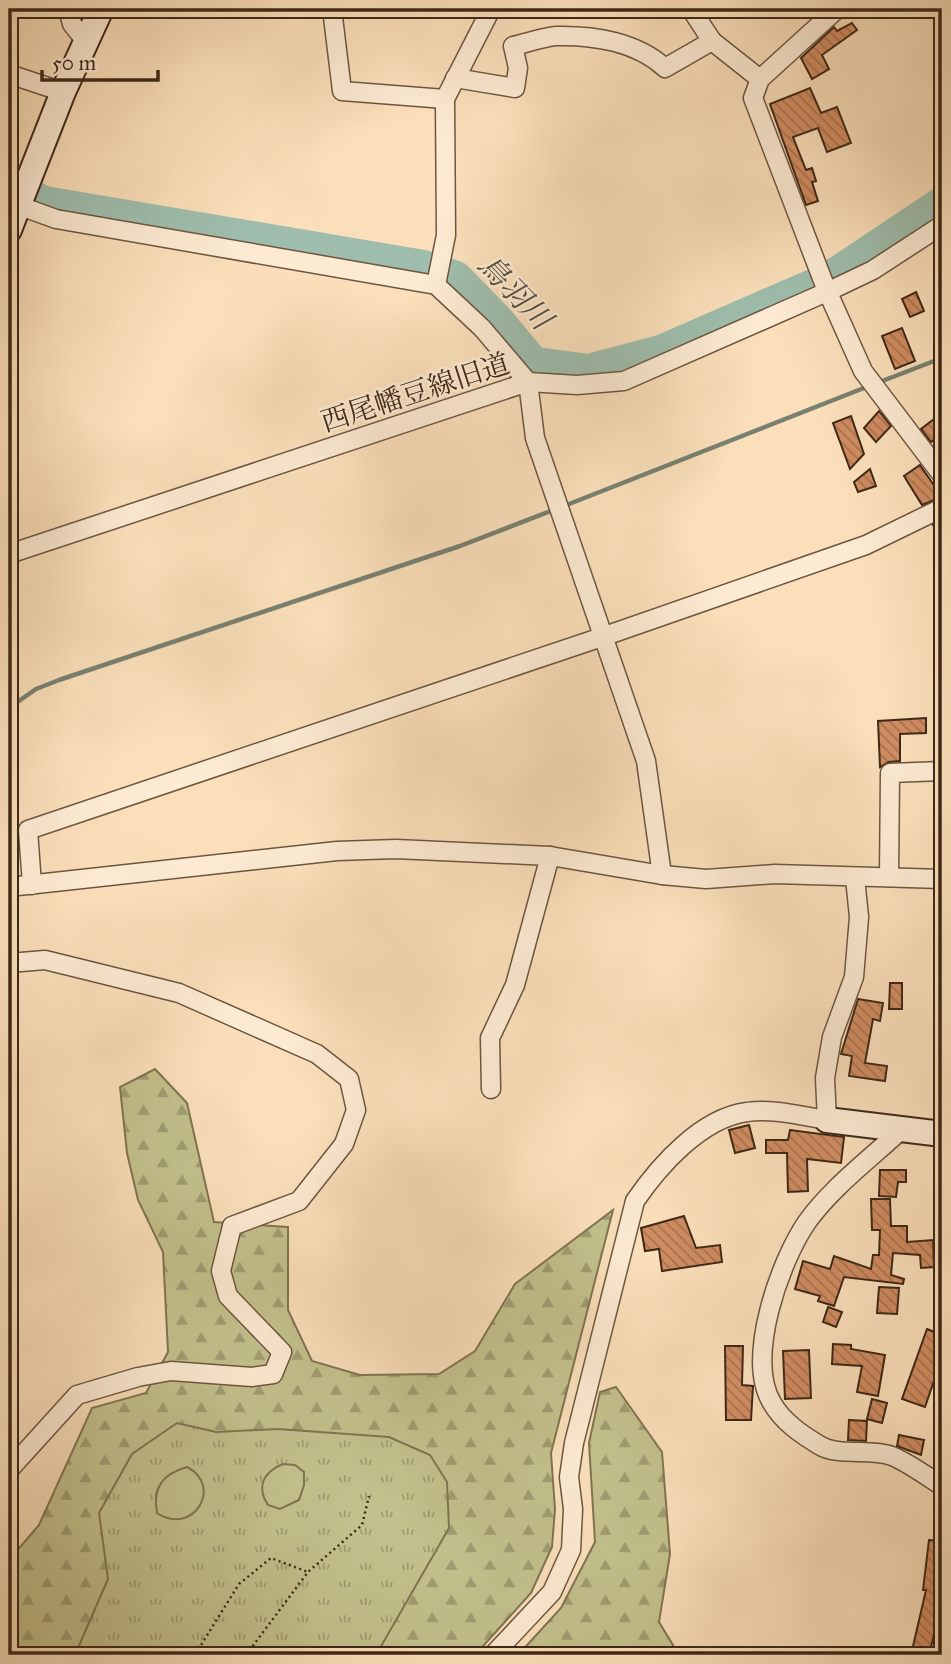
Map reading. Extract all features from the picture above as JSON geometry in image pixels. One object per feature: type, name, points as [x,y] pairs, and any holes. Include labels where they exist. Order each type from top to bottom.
[{"type":"main road","points":[[12,213],[85,40],[101,9]]},
{"type":"main road","points":[[827,1120],[942,1134]]},
{"type":"street","points":[[68,9],[72,24],[85,40]]},
{"type":"street","points":[[332,9],[342,91],[446,99]]},
{"type":"street","points":[[437,285],[446,235],[446,99],[491,9]]},
{"type":"street","points":[[691,9],[712,41],[760,79]]},
{"type":"street","points":[[837,9],[760,79],[753,98],[824,283],[866,376],[942,475]]},
{"type":"street","points":[[455,78],[515,89],[518,68],[513,46],[555,36],[610,41],[650,54],[665,68],[712,41]]},
{"type":"street","points":[[9,74],[63,92]]},
{"type":"street","points":[[12,213],[437,285],[482,328],[528,382],[535,438],[646,761],[662,875]]},
{"type":"street","name":"西尾幡豆線旧道","points":[[9,554],[528,382],[577,385],[624,381],[824,283],[873,270],[942,225]]},
{"type":"street","points":[[32,885],[28,830],[866,545],[942,508]]},
{"type":"street","points":[[889,877],[890,773],[942,771]]},
{"type":"street","points":[[9,887],[337,851],[396,849],[550,856],[662,875],[706,879],[775,874],[942,879]]},
{"type":"street","points":[[491,1089],[491,1038],[515,985],[550,856]]},
{"type":"street","points":[[493,1655],[552,1591],[571,1550],[573,1509],[569,1478],[574,1443],[635,1202],[657,1169],[705,1129],[746,1112],[827,1120],[825,1078],[832,1037],[854,977],[859,917],[856,878]]},
{"type":"street","points":[[9,963],[45,960],[178,993],[317,1054],[349,1079],[356,1110],[344,1144],[299,1201],[232,1226],[221,1271],[228,1296],[282,1352],[274,1374],[252,1377],[170,1371],[138,1377],[77,1395],[9,1470]]},
{"type":"street","points":[[902,1129],[822,1205],[808,1221],[787,1257],[767,1322],[762,1375],[771,1401],[789,1424],[822,1448],[891,1456],[942,1486]]},
{"type":"path","points":[[246,1655],[308,1572],[362,1525],[369,1496]]},
{"type":"path","points":[[190,1655],[201,1645],[239,1584],[271,1559],[308,1572]]},
{"type":"path","points":[[201,1645],[205,1655]]},
{"type":"green space","points":[[155,1069],[187,1103],[214,1222],[288,1227],[288,1310],[312,1361],[360,1375],[439,1374],[475,1351],[515,1284],[613,1210],[551,1453],[555,1509],[552,1547],[531,1593],[475,1655],[376,1655],[449,1528],[447,1482],[430,1455],[389,1437],[278,1429],[216,1432],[177,1423],[132,1454],[99,1513],[108,1579],[75,1655],[9,1655],[9,1560],[39,1525],[92,1408],[146,1393],[168,1352],[163,1252],[138,1200],[127,1153],[120,1087]]},
{"type":"green space","points":[[616,1387],[662,1452],[670,1554],[659,1622],[679,1655],[518,1655],[561,1608],[595,1542],[589,1443],[600,1392]]},
{"type":"green space","points":[[172,1409],[281,1414],[442,1444],[461,1529],[394,1655],[55,1655],[85,1511],[121,1443]]},
{"type":"green space","points":[[283,1464],[295,1465],[304,1472],[304,1485],[299,1500],[280,1509],[268,1505],[262,1486],[266,1476]]},
{"type":"green space","points":[[187,1467],[198,1475],[203,1486],[199,1506],[192,1514],[182,1519],[170,1519],[157,1513],[156,1496],[161,1483],[171,1473]]},
{"type":"building","points":[[852,23],[857,30],[822,55],[829,69],[812,79],[801,58],[834,27],[837,31]]},
{"type":"building","points":[[810,88],[821,113],[837,107],[851,143],[827,152],[818,128],[793,137],[806,170],[812,168],[816,181],[812,182],[818,201],[806,205],[770,104]]},
{"type":"building","points":[[916,292],[924,311],[910,317],[902,299]]},
{"type":"building","points":[[902,328],[915,361],[895,369],[882,336]]},
{"type":"building","points":[[879,411],[891,426],[876,442],[864,428]]},
{"type":"building","points":[[942,413],[942,434],[931,442],[921,429]]},
{"type":"building","points":[[851,416],[864,454],[850,469],[833,423]]},
{"type":"building","points":[[920,465],[942,497],[922,505],[904,476]]},
{"type":"building","points":[[870,469],[876,486],[858,492],[854,482]]},
{"type":"building","points":[[942,521],[942,541],[933,525]]},
{"type":"building","points":[[926,718],[926,733],[900,734],[900,761],[889,762],[880,767],[878,721]]},
{"type":"building","points":[[890,983],[902,983],[902,1009],[889,1009]]},
{"type":"building","points":[[858,999],[883,1003],[880,1021],[873,1019],[865,1063],[887,1066],[885,1081],[849,1076],[852,1056],[841,1054]]},
{"type":"building","points":[[749,1125],[755,1148],[735,1153],[729,1130]]},
{"type":"building","points":[[790,1130],[844,1137],[841,1163],[807,1159],[808,1191],[788,1192],[787,1153],[766,1153],[766,1140],[788,1140]]},
{"type":"building","points":[[880,1170],[906,1170],[906,1182],[898,1182],[896,1197],[879,1196]]},
{"type":"building","points":[[871,1199],[890,1199],[891,1226],[907,1226],[907,1242],[933,1240],[934,1267],[921,1268],[920,1255],[893,1253],[891,1275],[904,1279],[903,1284],[844,1277],[834,1306],[818,1301],[820,1296],[795,1289],[803,1261],[830,1269],[834,1256],[871,1269],[873,1255],[879,1255],[880,1230],[872,1230]]},
{"type":"building","points":[[684,1216],[696,1248],[720,1245],[722,1262],[662,1271],[659,1249],[645,1251],[641,1228]]},
{"type":"building","points":[[879,1287],[899,1288],[897,1314],[877,1313]]},
{"type":"building","points":[[828,1307],[842,1312],[836,1327],[823,1322]]},
{"type":"building","points":[[927,1329],[942,1335],[942,1357],[925,1407],[902,1399]]},
{"type":"building","points":[[833,1344],[851,1345],[851,1349],[885,1355],[878,1396],[857,1392],[862,1366],[832,1364]]},
{"type":"building","points":[[725,1346],[743,1346],[742,1385],[753,1386],[751,1420],[726,1420]]},
{"type":"building","points":[[809,1350],[811,1398],[785,1399],[783,1351]]},
{"type":"building","points":[[872,1399],[887,1403],[882,1423],[867,1419]]},
{"type":"building","points":[[849,1420],[867,1421],[866,1441],[848,1440]]},
{"type":"building","points":[[899,1435],[924,1440],[921,1455],[897,1446]]},
{"type":"building","points":[[929,1540],[942,1541],[942,1602],[929,1655],[911,1655],[926,1590],[923,1590]]},
{"type":"waterway","name":"鳥羽川","points":[[9,182],[45,200],[424,264],[457,275],[498,317],[535,361],[588,368],[660,349],[828,276],[942,200]]},
{"type":"waterway","points":[[877,383],[942,358]]},
{"type":"waterway","points":[[564,506],[869,386]]},
{"type":"waterway","points":[[9,708],[36,689],[59,680],[460,546],[556,509]]}]
